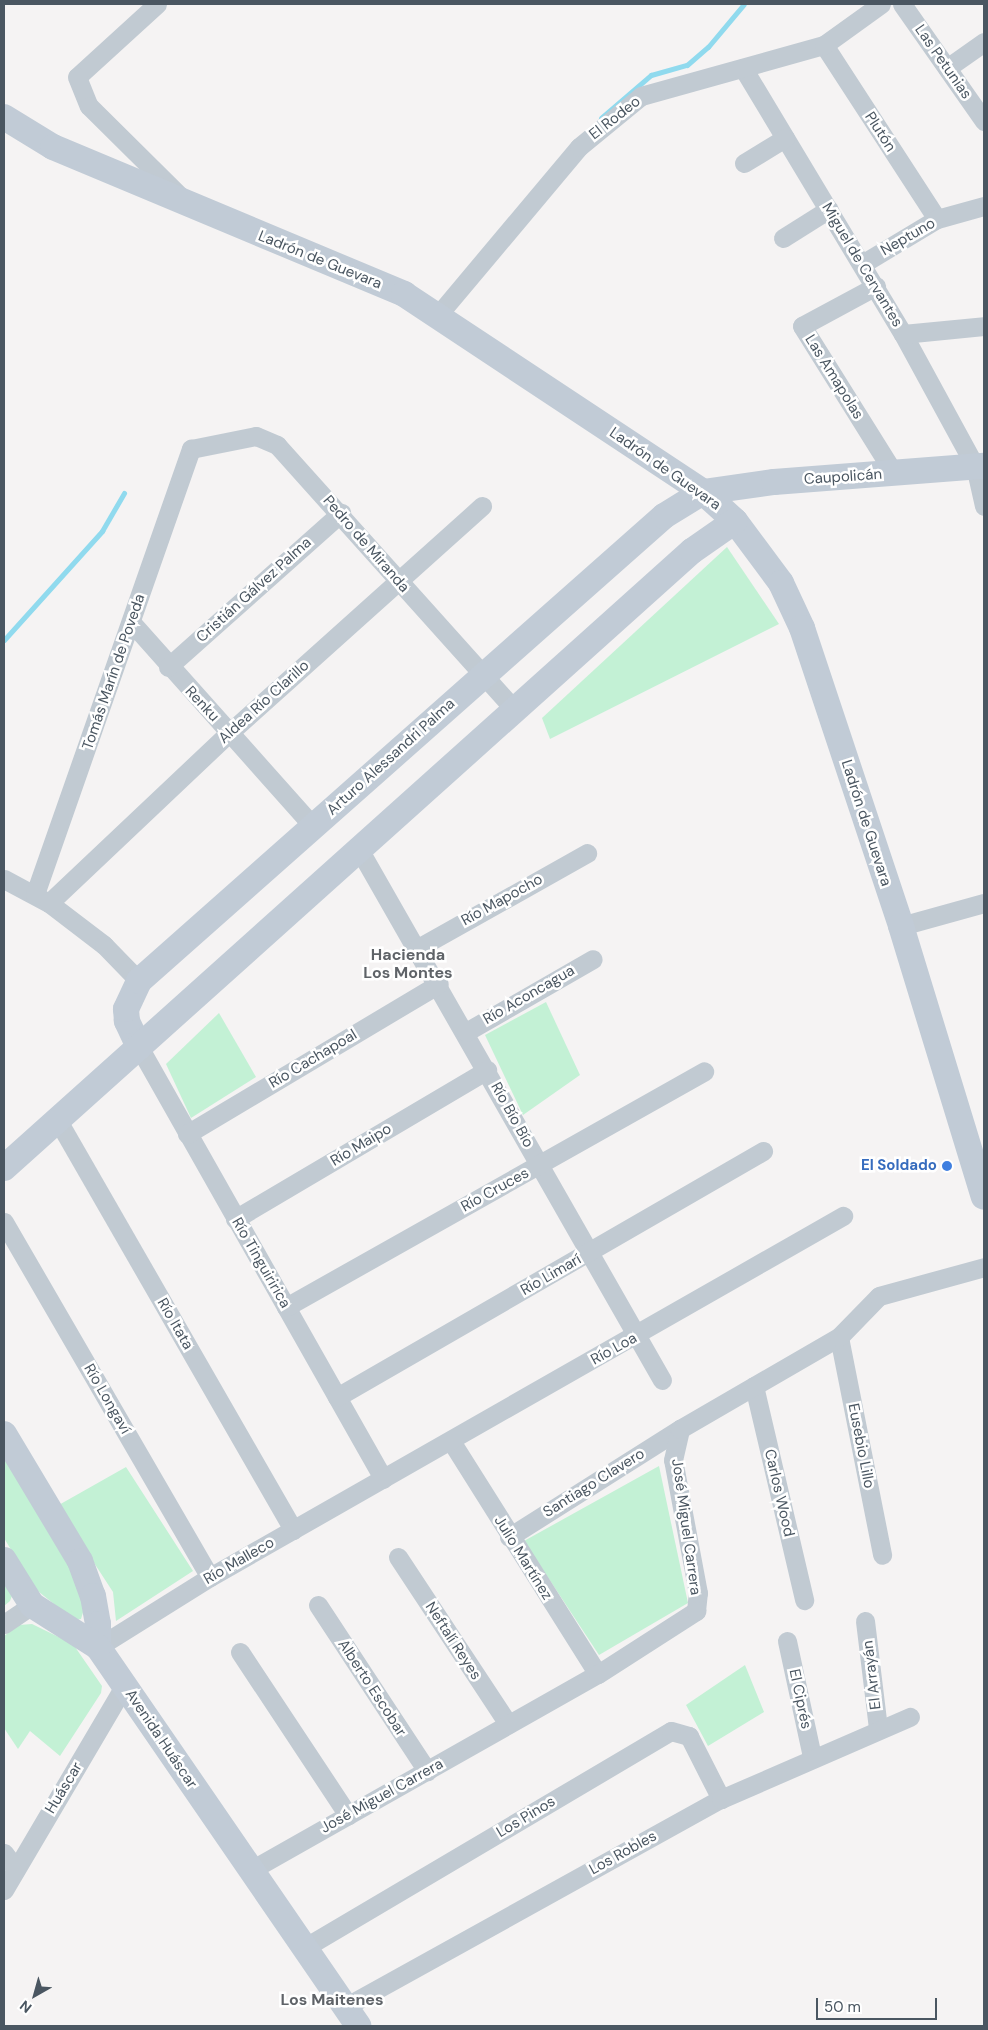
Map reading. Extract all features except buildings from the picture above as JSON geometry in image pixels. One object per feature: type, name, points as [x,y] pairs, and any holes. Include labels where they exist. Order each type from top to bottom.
[{"type":"street","points":[[157,4],[77,77],[89,106],[175,188],[186,204]]},
{"type":"street","name":"El Rodeo","points":[[438,315],[579,147],[610,119],[640,96],[824,45],[881,4]]},
{"type":"street","name":"Las Petunias","points":[[902,4],[984,121]]},
{"type":"street","points":[[947,68],[984,42]]},
{"type":"street","name":"Plutón","points":[[824,45],[937,219]]},
{"type":"street","name":"Miguel de Cervantes","points":[[743,68],[876,286],[979,466],[984,506]]},
{"type":"street","name":"Ladrón de Guevara","points":[[4,117],[53,147],[404,294],[703,492],[742,530],[780,583],[802,628],[901,926],[984,1197]]},
{"type":"street","points":[[744,163],[784,138]]},
{"type":"street","name":"Neptuno","points":[[862,264],[937,219],[984,206]]},
{"type":"street","points":[[783,238],[829,209]]},
{"type":"street","name":"Las Amapolas","points":[[876,286],[802,326],[894,473]]},
{"type":"street","points":[[903,334],[984,326]]},
{"type":"street","name":"Pedro de Miranda","points":[[192,449],[256,436],[271,440],[341,513],[399,581],[515,710]]},
{"type":"street","name":"Tomás Marín de Poveda","points":[[42,898],[132,623],[192,449]]},
{"type":"street","name":"Caupolicán","points":[[703,492],[774,482],[979,466]]},
{"type":"street","points":[[4,1168],[360,851],[692,551],[742,530],[746,523],[749,509],[756,498],[774,482]]},
{"type":"street","name":"Arturo Alessandri Palma","points":[[139,1047],[127,1021],[126,1009],[139,981],[640,535],[703,492]]},
{"type":"street","name":"Aldea Río Clarillo","points":[[42,898],[482,506]]},
{"type":"street","name":"Cristián Gálvez Palma","points":[[168,667],[341,513]]},
{"type":"street","name":"Renku","points":[[132,623],[168,667],[314,827]]},
{"type":"street","name":"Río Bío Bío","points":[[360,851],[439,984],[662,1380]]},
{"type":"street","name":"Río Mapocho","points":[[418,948],[587,853]]},
{"type":"street","points":[[4,879],[42,898],[104,944],[139,981]]},
{"type":"street","points":[[901,926],[984,903]]},
{"type":"street","name":"Río Aconcagua","points":[[466,1032],[593,959]]},
{"type":"street","name":"Río Cachapoal","points":[[187,1134],[439,984]]},
{"type":"street","name":"Río Tinguiririca","points":[[139,1047],[383,1479]]},
{"type":"street","name":"Río Maipo","points":[[235,1219],[487,1070]]},
{"type":"street","name":"Río Cruces","points":[[286,1307],[704,1072]]},
{"type":"street","name":"Río Itata","points":[[57,1119],[293,1530]]},
{"type":"street","name":"Río Limarí","points":[[337,1397],[763,1151]]},
{"type":"street","name":"Río Loa","points":[[383,1479],[637,1336],[843,1216]]},
{"type":"street","name":"Río Longaví","points":[[4,1222],[210,1577]]},
{"type":"street","points":[[680,1429],[839,1337],[879,1296],[984,1267]]},
{"type":"street","name":"Eusebio Lillo","points":[[839,1337],[882,1555]]},
{"type":"street","name":"Carlos Wood","points":[[754,1386],[804,1600]]},
{"type":"street","name":"Santiago Clavero","points":[[509,1537],[680,1429]]},
{"type":"street","name":"José Miguel Carrera","points":[[251,1870],[598,1674],[696,1611],[698,1593],[673,1460],[680,1429]]},
{"type":"street","points":[[4,1434],[80,1561],[93,1596],[98,1624],[98,1647]]},
{"type":"street","name":"Julio Martínez","points":[[451,1440],[509,1537],[598,1674]]},
{"type":"street","name":"Río Malleco","points":[[98,1647],[210,1577],[383,1479]]},
{"type":"street","name":"Neftalí Reyes","points":[[398,1557],[508,1724]]},
{"type":"street","points":[[4,1560],[32,1605],[98,1647]]},
{"type":"street","points":[[4,1624],[32,1605]]},
{"type":"street","name":"Alberto Escobar","points":[[318,1605],[427,1771]]},
{"type":"street","name":"El Arrayán","points":[[865,1621],[878,1729]]},
{"type":"street","name":"El Ciprés","points":[[787,1641],[812,1757]]},
{"type":"street","name":"Avenida Huáscar","points":[[98,1647],[352,2017]]},
{"type":"street","points":[[240,1652],[348,1815]]},
{"type":"street","name":"Huáscar","points":[[4,1890],[124,1686]]},
{"type":"street","name":"Los Robles","points":[[352,2017],[721,1799],[812,1757],[910,1717]]},
{"type":"street","name":"Los Pinos","points":[[304,1948],[671,1731],[689,1736],[721,1799]]},
{"type":"street","points":[[4,1853],[16,1869]]},
{"type":"green space","points":[[727,547],[779,624],[550,739],[542,718]]},
{"type":"green space","points":[[546,1002],[580,1075],[523,1115],[485,1035]]},
{"type":"green space","points":[[219,1013],[256,1077],[191,1118],[166,1064]]},
{"type":"green space","points":[[4,1455],[67,1558],[84,1609],[81,1619],[74,1620],[34,1588],[4,1538]]},
{"type":"green space","points":[[659,1466],[688,1603],[599,1655],[524,1541]]},
{"type":"green space","points":[[126,1467],[193,1571],[116,1621],[113,1592],[57,1506]]},
{"type":"green space","points":[[4,1580],[13,1593],[10,1601],[4,1606]]},
{"type":"green space","points":[[32,1624],[73,1644],[102,1686],[101,1693],[60,1756],[30,1731],[18,1749],[4,1728],[4,1636],[19,1625]]},
{"type":"green space","points":[[745,1665],[764,1712],[708,1746],[686,1705]]},
{"type":"waterway","points":[[601,118],[651,75],[687,65],[708,47],[744,4]]},
{"type":"waterway","points":[[4,640],[102,531],[124,493]]},
{"type":"place","name":"El Soldado","points":[[947,1166]]},
{"type":"district","name":"Hacienda Los Montes","points":[[408,964]]},
{"type":"district","name":"Los Maitenes","points":[[332,2000]]}]
